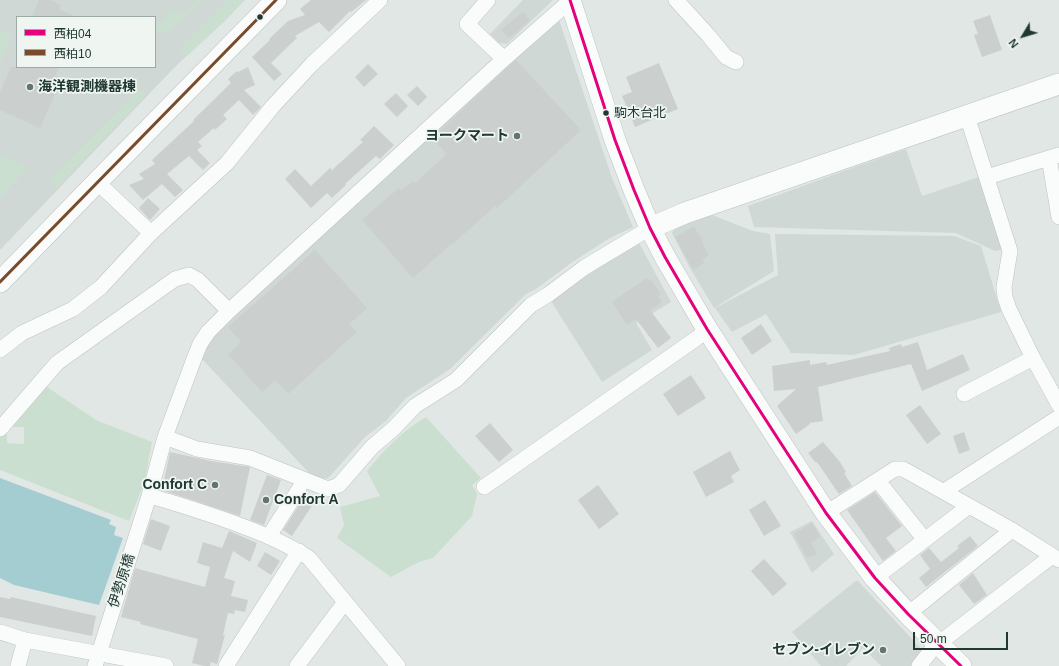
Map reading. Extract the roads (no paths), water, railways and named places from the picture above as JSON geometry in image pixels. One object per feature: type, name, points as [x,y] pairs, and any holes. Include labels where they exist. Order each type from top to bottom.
[{"type":"street","points":[[0,282],[276,0]]},
{"type":"street","points":[[0,350],[22,332],[73,309],[101,287],[152,233],[227,163],[273,106],[312,64],[380,0]]},
{"type":"street","points":[[488,0],[467,24],[504,59]]},
{"type":"street","points":[[570,0],[617,146],[634,190],[650,228],[665,257],[707,329],[826,513],[875,578],[908,614],[961,666]]},
{"type":"street","name":"伊勢原橋","points":[[97,660],[149,496],[164,437],[200,344],[208,332],[229,311],[570,0]]},
{"type":"street","points":[[676,0],[708,35],[726,58],[736,62]]},
{"type":"street","points":[[164,437],[197,449],[250,458],[328,489],[339,485],[372,447],[394,428],[414,406],[456,380],[531,306],[585,267],[650,228],[685,214],[1059,84]]},
{"type":"street","points":[[967,116],[1010,252],[1004,287],[1005,298],[1033,358],[1056,395]]},
{"type":"street","points":[[987,177],[1054,157],[1059,218]]},
{"type":"street","points":[[97,182],[152,233]]},
{"type":"street","points":[[0,429],[57,362],[175,279],[190,275],[198,280],[229,311]]},
{"type":"street","points":[[484,487],[697,338],[707,329]]},
{"type":"street","points":[[964,394],[1033,358]]},
{"type":"street","points":[[947,493],[949,488],[1059,417]]},
{"type":"street","points":[[826,513],[895,469],[902,469],[1012,530],[1056,558],[938,644],[919,666]]},
{"type":"street","points":[[878,481],[925,540]]},
{"type":"street","points":[[269,536],[299,489]]},
{"type":"street","points":[[149,496],[204,513],[269,536],[310,558],[345,602],[389,663]]},
{"type":"street","points":[[875,578],[969,506]]},
{"type":"street","points":[[908,614],[1012,530]]},
{"type":"street","points":[[226,666],[299,551]]},
{"type":"street","points":[[297,666],[345,602]]},
{"type":"street","points":[[0,632],[97,660],[166,666]]},
{"type":"street","points":[[18,666],[25,640]]},
{"type":"water","points":[[0,478],[111,520],[109,524],[116,527],[114,535],[123,538],[99,605],[14,585],[0,578]]},
{"type":"place","name":"海洋観測機器棟","points":[[30,87]]},
{"type":"place","name":"駒木台北","points":[[606,113]]},
{"type":"place","name":"ヨークマート","points":[[517,136]]},
{"type":"place","name":"Confort C","points":[[215,485]]},
{"type":"place","name":"Confort A","points":[[266,500]]},
{"type":"place","name":"セブン-イレブン","points":[[883,650]]}]
